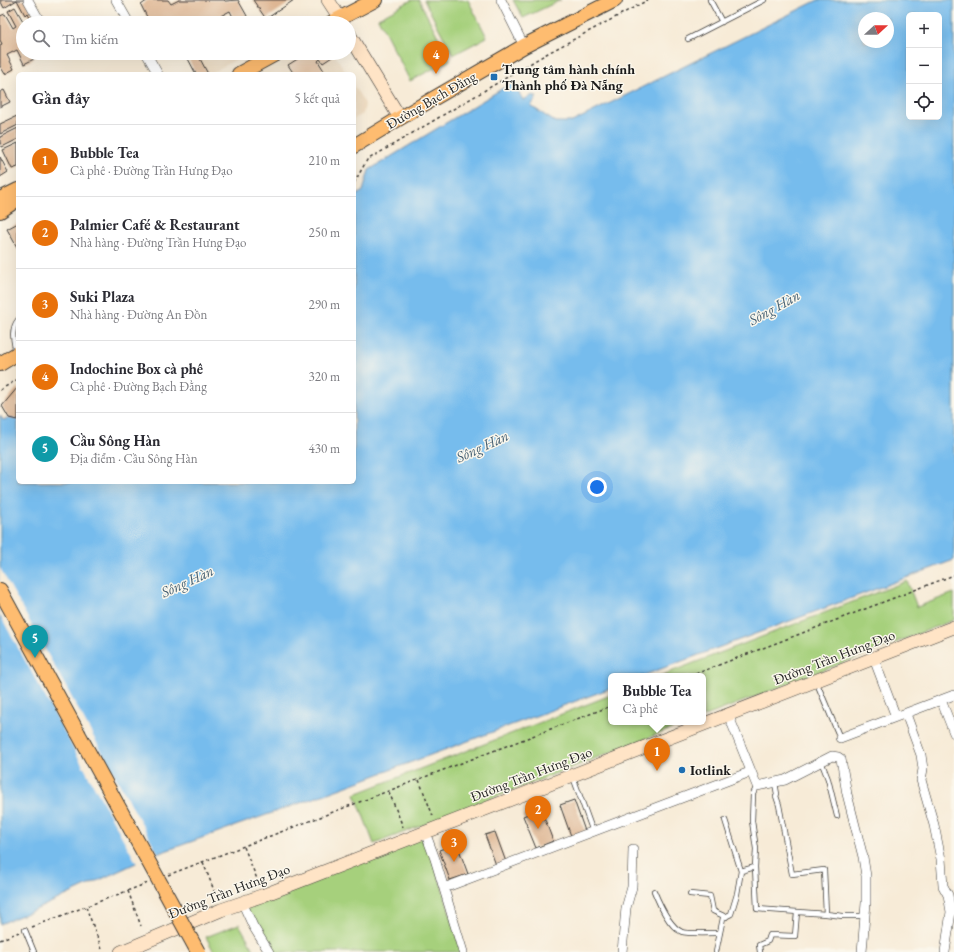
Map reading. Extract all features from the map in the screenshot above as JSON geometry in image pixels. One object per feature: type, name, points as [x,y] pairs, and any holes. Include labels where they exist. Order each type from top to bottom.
[{"type":"main road","points":[[328,0],[336,16]]},
{"type":"main road","points":[[347,16],[375,0]]},
{"type":"main road","name":"Đường Bạch Đằng","points":[[356,145],[524,46],[615,0]]},
{"type":"main road","points":[[356,46],[400,118]]},
{"type":"main road","points":[[244,72],[265,60]]},
{"type":"main road","points":[[0,189],[16,184]]},
{"type":"main road","points":[[0,199],[16,191]]},
{"type":"main road","points":[[0,211],[16,199]]},
{"type":"main road","points":[[0,364],[16,355]]},
{"type":"main road","points":[[0,590],[198,952]]},
{"type":"main road","name":"Đường Trần Hưng Đạo","points":[[706,723],[954,627]]},
{"type":"main road","name":"Đường Trần Hưng Đạo","points":[[125,952],[147,940],[242,902],[700,725]]},
{"type":"street","points":[[28,0],[37,16]]},
{"type":"street","points":[[116,0],[125,16]]},
{"type":"street","points":[[502,0],[524,46]]},
{"type":"street","points":[[150,60],[157,72]]},
{"type":"street","points":[[874,659],[896,717]]},
{"type":"street","points":[[840,738],[954,695]]},
{"type":"street","points":[[941,700],[954,733]]},
{"type":"street","points":[[728,714],[750,772],[757,786],[775,783],[792,777],[832,756],[840,758],[842,761],[847,794],[864,857],[866,876],[862,952]]},
{"type":"street","points":[[906,714],[921,754],[923,769],[921,780],[934,825],[941,859],[943,886],[948,895],[951,912],[945,952]]},
{"type":"street","points":[[444,888],[750,772]]},
{"type":"street","points":[[425,832],[435,859],[463,952]]},
{"type":"street","points":[[622,952],[626,908],[632,887],[633,849]]},
{"type":"street","points":[[242,902],[253,926],[268,952]]},
{"type":"lane","points":[[710,0],[722,22]]},
{"type":"lane","points":[[688,39],[764,0]]},
{"type":"lane","points":[[16,322],[14,325],[12,336],[16,350]]},
{"type":"lane","points":[[816,680],[840,738]]},
{"type":"lane","points":[[821,761],[828,779],[837,816]]},
{"type":"lane","points":[[573,775],[593,832]]},
{"type":"lane","points":[[775,783],[776,796],[792,874],[824,870],[826,914]]},
{"type":"lane","points":[[757,786],[753,794],[752,821],[756,849],[755,867],[757,909],[843,916],[865,916]]},
{"type":"lane","points":[[716,952],[723,918],[731,914],[737,894],[741,871],[725,820]]},
{"type":"lane","points":[[741,871],[755,867]]},
{"type":"lane","points":[[654,891],[661,908],[674,926],[682,932],[720,933]]},
{"type":"lane","points":[[690,894],[710,896],[713,911],[726,917]]},
{"type":"lane","points":[[760,952],[759,945],[768,941],[770,934],[795,936],[797,912]]},
{"type":"lane","points":[[26,930],[34,952]]},
{"type":"path","points":[[356,179],[367,160],[548,53],[648,0]]},
{"type":"path","points":[[0,390],[16,380]]},
{"type":"path","points":[[698,673],[954,575]]},
{"type":"path","points":[[162,878],[608,707]]},
{"type":"path","points":[[419,780],[433,816]]},
{"type":"path","points":[[389,791],[403,827]]},
{"type":"path","points":[[244,846],[256,879]]},
{"type":"path","points":[[203,862],[215,893]]},
{"type":"path","points":[[0,940],[148,883]]},
{"type":"path","points":[[128,891],[141,926]]},
{"type":"path","points":[[86,907],[103,952]]},
{"type":"shaded area","points":[[189,60],[235,60],[213,72],[195,72]]},
{"type":"shaded area","points":[[280,60],[338,60],[346,72],[260,72]]},
{"type":"shaded area","points":[[356,89],[365,104],[363,114],[356,118]]},
{"type":"green space","points":[[412,0],[419,0],[450,60],[410,81],[378,18]]},
{"type":"green space","points":[[424,0],[468,0],[487,37],[453,55]]},
{"type":"green space","points":[[513,0],[561,0],[523,18]]},
{"type":"green space","points":[[907,581],[917,607],[954,593],[954,620],[706,716],[706,673],[668,673]]},
{"type":"green space","points":[[608,696],[608,725],[681,725],[374,844],[355,794]]},
{"type":"green space","points":[[425,832],[462,952],[270,952],[242,902]]},
{"type":"green space","points":[[239,924],[255,952],[214,952],[206,937]]},
{"type":"water","name":"Sông Hàn","points":[[818,0],[954,0],[954,560],[650,673],[608,673],[608,689],[328,793],[151,856],[37,909],[0,924],[0,415],[3,420],[9,418],[16,419],[16,484],[356,484],[356,196],[363,191],[369,170],[513,82],[523,100],[533,95],[537,97],[531,106],[555,122],[572,122]]},
{"type":"pier","points":[[0,568],[159,855],[137,864],[0,615]]},
{"type":"building","points":[[0,0],[17,0],[4,8]]},
{"type":"building","points":[[17,0],[26,0],[34,16],[28,16],[27,13],[25,15]]},
{"type":"building","points":[[148,0],[168,0],[171,4],[179,0],[238,0],[247,16],[232,16],[230,11],[220,16],[146,16],[141,5]]},
{"type":"building","points":[[253,0],[294,0],[270,16],[264,16]]},
{"type":"building","points":[[15,7],[20,16],[16,16],[16,26],[8,11]]},
{"type":"building","points":[[5,14],[13,28],[16,26],[16,50],[7,55],[14,69],[5,74],[0,66],[0,45],[2,44],[0,40],[0,16]]},
{"type":"building","points":[[22,60],[32,60],[24,64]]},
{"type":"building","points":[[189,60],[201,60],[207,72],[195,72]]},
{"type":"building","points":[[296,60],[319,60],[318,61],[325,72],[293,72],[288,65]]},
{"type":"building","points":[[321,60],[328,60],[323,63]]},
{"type":"building","points":[[4,90],[10,102],[0,107],[0,92]]},
{"type":"building","points":[[16,116],[16,126],[0,134],[0,124]]},
{"type":"building","points":[[16,129],[16,140],[2,147],[0,137]]},
{"type":"building","points":[[16,144],[16,168],[12,169],[3,150]]},
{"type":"building","points":[[0,157],[8,172],[0,177]]},
{"type":"building","points":[[16,224],[16,245],[7,229]]},
{"type":"building","points":[[16,389],[16,420],[9,418],[2,406]]},
{"type":"building","points":[[574,800],[585,831],[571,836],[560,805]]},
{"type":"building","points":[[541,809],[553,841],[536,848],[523,816]]},
{"type":"building","points":[[495,832],[506,862],[496,865],[485,835]]},
{"type":"building","points":[[457,844],[468,874],[450,880],[439,850]]},
{"type":"place","name":"Indochine Box cà phê","points":[[436,74]]},
{"type":"place","name":"Trung tâm hành chính Thành phố Đà Nẵng","points":[[494,77]]},
{"type":"place","name":"Cầu Sông Hàn","points":[[35,658]]},
{"type":"place","name":"Iotlink","points":[[682,770]]},
{"type":"place","name":"Bubble Tea","points":[[657,771]]},
{"type":"place","name":"Palmier Café & Restaurant","points":[[538,829]]},
{"type":"place","name":"Suki Plaza","points":[[454,862]]}]
